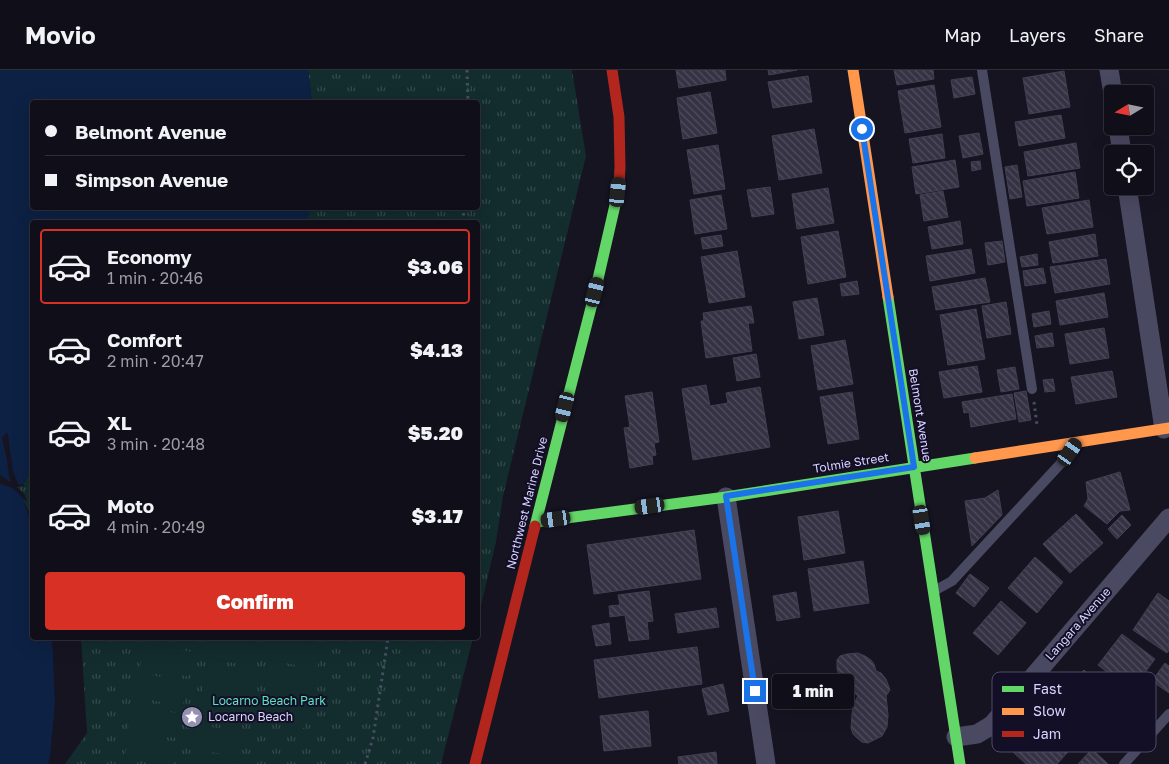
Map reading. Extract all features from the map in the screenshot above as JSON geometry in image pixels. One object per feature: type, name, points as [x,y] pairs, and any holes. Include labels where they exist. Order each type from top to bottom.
[{"type":"street","name":"Northwest Marine Drive","points":[[475,764],[595,292],[618,192],[620,167],[619,118],[612,70]]},
{"type":"street","name":"Belmont Avenue","points":[[853,70],[960,764]]},
{"type":"street","points":[[1109,70],[1112,85]]},
{"type":"street","points":[[1128,195],[1166,428]]},
{"type":"street","name":"Tolmie Street","points":[[536,522],[726,496],[1166,428]]},
{"type":"street","points":[[726,496],[766,764]]},
{"type":"street","name":"Langara Avenue","points":[[1037,672],[1169,518]]},
{"type":"street","name":"Langara Avenue","points":[[956,737],[978,734],[992,725]]},
{"type":"lane","points":[[982,70],[1032,389]]},
{"type":"lane","points":[[933,592],[952,582],[1063,461],[1077,442]]},
{"type":"lane","points":[[1156,728],[1169,714]]},
{"type":"lane","points":[[1124,764],[1135,752]]},
{"type":"path","points":[[467,70],[468,100]]},
{"type":"path","points":[[1032,389],[1037,425]]},
{"type":"path","points":[[365,764],[373,738],[388,640]]},
{"type":"green space","points":[[308,70],[572,70],[586,156],[503,496],[496,542],[480,610],[480,220],[307,220],[310,210],[480,210],[480,100],[312,100]]},
{"type":"green space","points":[[30,474],[30,514],[16,485],[17,482],[23,484]]},
{"type":"green space","name":"Locarno Beach Park","points":[[81,640],[472,640],[441,764],[65,764],[87,733]]},
{"type":"green space","points":[[211,640],[242,640],[259,643],[255,667],[207,658]]},
{"type":"green space","points":[[274,640],[295,640],[322,645],[317,669],[270,660]]},
{"type":"green space","points":[[145,643],[192,652],[187,676],[140,668]]},
{"type":"green space","points":[[268,663],[316,672],[311,696],[264,687]]},
{"type":"green space","points":[[206,666],[254,675],[249,700],[202,691]]},
{"type":"green space","points":[[140,673],[187,682],[183,706],[135,697]]},
{"type":"green space","points":[[198,694],[245,703],[241,728],[194,719]]},
{"type":"green space","points":[[263,695],[310,704],[305,728],[258,720]]},
{"type":"green space","points":[[133,705],[180,714],[176,738],[128,730]]},
{"type":"green space","points":[[195,724],[243,733],[238,757],[191,748]]},
{"type":"green space","points":[[129,733],[176,742],[172,764],[158,764],[125,758]]},
{"type":"green space","points":[[190,753],[237,762],[236,764],[188,764]]},
{"type":"water","points":[[0,70],[308,70],[312,100],[30,100],[30,210],[310,210],[307,220],[30,220],[30,474],[23,484],[19,485],[18,482],[14,488],[23,497],[30,521],[30,640],[52,640],[55,703],[48,764],[0,764]]},
{"type":"pier","points":[[6,433],[8,434],[13,472],[19,485],[23,484],[25,486],[17,487],[25,495],[27,502],[13,488],[0,484],[0,475],[11,481],[2,438]]},
{"type":"building","points":[[676,70],[725,70],[726,80],[679,88]]},
{"type":"building","points":[[768,70],[797,70],[769,75]]},
{"type":"building","points":[[894,70],[933,70],[934,79],[897,85]]},
{"type":"building","points":[[1064,71],[1070,107],[1029,114],[1023,78]]},
{"type":"building","points":[[808,76],[812,102],[773,108],[768,82]]},
{"type":"building","points":[[972,77],[975,94],[954,98],[951,80]]},
{"type":"building","points":[[934,85],[941,127],[905,133],[898,91]]},
{"type":"building","points":[[710,92],[717,133],[683,139],[677,98]]},
{"type":"building","points":[[1061,115],[1065,138],[1019,146],[1015,122]]},
{"type":"building","points":[[814,129],[822,173],[779,180],[772,136]]},
{"type":"building","points":[[979,133],[983,154],[963,158],[959,136]]},
{"type":"building","points":[[942,134],[945,158],[913,163],[909,139]]},
{"type":"building","points":[[1076,143],[1080,168],[1028,176],[1024,152]]},
{"type":"building","points":[[718,145],[725,189],[694,194],[687,150]]},
{"type":"building","points":[[955,160],[959,187],[916,194],[912,167]]},
{"type":"building","points":[[980,161],[981,169],[972,171],[971,162]]},
{"type":"building","points":[[1017,165],[1022,197],[1010,199],[1005,167]]},
{"type":"building","points":[[1075,172],[1079,198],[1027,206],[1023,181]]},
{"type":"building","points":[[770,187],[774,214],[752,217],[747,190]]},
{"type":"building","points":[[828,188],[834,223],[797,229],[792,194]]},
{"type":"building","points":[[943,191],[948,217],[924,221],[920,195]]},
{"type":"building","points":[[721,195],[727,229],[695,234],[690,200]]},
{"type":"building","points":[[1089,200],[1093,227],[1047,234],[1042,208]]},
{"type":"building","points":[[960,221],[963,244],[932,249],[928,227]]},
{"type":"building","points":[[838,231],[846,277],[808,284],[801,237]]},
{"type":"building","points":[[1095,234],[1098,256],[1053,263],[1049,242]]},
{"type":"building","points":[[721,235],[723,246],[703,249],[701,238]]},
{"type":"building","points":[[1002,241],[1005,262],[988,265],[985,243]]},
{"type":"building","points":[[971,249],[975,273],[930,281],[926,256]]},
{"type":"building","points":[[737,251],[745,297],[709,303],[701,257]]},
{"type":"building","points":[[1037,254],[1038,265],[1022,267],[1020,257]]},
{"type":"building","points":[[1106,259],[1110,284],[1055,293],[1050,267]]},
{"type":"building","points":[[1043,268],[1046,283],[1025,286],[1023,271]]},
{"type":"building","points":[[985,278],[990,302],[936,310],[932,287]]},
{"type":"building","points":[[857,281],[859,294],[842,296],[840,284]]},
{"type":"building","points":[[1104,293],[1108,317],[1060,325],[1056,301]]},
{"type":"building","points":[[817,298],[824,335],[799,339],[793,302]]},
{"type":"building","points":[[1006,302],[1011,334],[987,338],[982,306]]},
{"type":"building","points":[[751,306],[754,323],[748,323],[752,351],[706,358],[701,321],[704,321],[703,313]]},
{"type":"building","points":[[976,309],[985,359],[948,365],[940,315]]},
{"type":"building","points":[[1049,311],[1051,324],[1034,327],[1032,314]]},
{"type":"building","points":[[1104,328],[1109,358],[1070,364],[1065,334]]},
{"type":"building","points":[[1052,333],[1054,346],[1037,348],[1035,336]]},
{"type":"building","points":[[845,340],[853,384],[818,390],[811,346]]},
{"type":"building","points":[[756,354],[760,377],[737,381],[733,358]]},
{"type":"building","points":[[977,366],[982,392],[944,398],[939,372]]},
{"type":"building","points":[[1015,367],[1019,389],[1001,392],[997,370]]},
{"type":"building","points":[[1112,371],[1117,397],[1076,404],[1071,377]]},
{"type":"building","points":[[1053,379],[1055,391],[1045,392],[1043,380]]},
{"type":"building","points":[[706,385],[710,406],[728,403],[726,393],[760,387],[770,447],[693,460],[682,389]]},
{"type":"building","points":[[1026,391],[1031,420],[1019,422],[1014,393]]},
{"type":"building","points":[[652,392],[659,442],[654,443],[656,455],[652,456],[653,464],[630,468],[624,428],[630,427],[625,396]]},
{"type":"building","points":[[852,392],[859,439],[828,444],[820,397]]},
{"type":"building","points":[[1012,394],[1016,419],[971,427],[969,412],[964,413],[962,402]]},
{"type":"building","points":[[1120,472],[1130,510],[1120,511],[1107,524],[1084,506],[1088,499],[1086,482]]},
{"type":"building","points":[[998,490],[1002,515],[972,546],[965,501],[985,498]]},
{"type":"building","points":[[838,511],[845,553],[804,560],[798,517]]},
{"type":"building","points":[[1076,514],[1103,543],[1070,573],[1043,544]]},
{"type":"building","points":[[1122,515],[1131,525],[1117,539],[1108,529]]},
{"type":"building","points":[[694,530],[701,579],[594,594],[587,545]]},
{"type":"building","points":[[1035,557],[1063,582],[1037,613],[1008,588]]},
{"type":"building","points":[[863,561],[869,603],[814,611],[808,569]]},
{"type":"building","points":[[970,574],[989,588],[974,607],[956,593]]},
{"type":"building","points":[[649,591],[653,621],[647,622],[649,639],[629,641],[625,615],[610,617],[609,606],[620,605],[618,595]]},
{"type":"building","points":[[796,592],[800,617],[777,621],[773,596]]},
{"type":"building","points":[[1158,593],[1169,601],[1169,650],[1167,653],[1133,630]]},
{"type":"building","points":[[1001,601],[1026,623],[998,655],[973,633]]},
{"type":"building","points":[[716,608],[719,627],[678,633],[675,614]]},
{"type":"building","points":[[609,623],[611,644],[596,646],[592,626]]},
{"type":"building","points":[[1122,634],[1155,659],[1145,672],[1107,672],[1098,665]]},
{"type":"building","points":[[697,647],[702,684],[599,698],[594,660]]},
{"type":"building","points":[[858,653],[871,660],[876,671],[881,673],[886,679],[890,690],[886,696],[887,727],[882,736],[868,743],[862,742],[853,734],[851,728],[852,714],[854,703],[858,696],[839,676],[837,668],[837,660],[840,656]]},
{"type":"building","points":[[1165,663],[1169,666],[1169,693],[1156,684],[1156,675]]},
{"type":"building","points":[[723,684],[729,711],[708,715],[702,689]]},
{"type":"building","points":[[648,711],[651,746],[604,751],[600,716]]},
{"type":"building","points":[[716,752],[717,764],[679,764],[678,757]]},
{"type":"building","points":[[1013,752],[1068,752],[1057,764],[1026,764]]},
{"type":"building","points":[[1089,752],[1095,752],[1108,764],[1078,764]]},
{"type":"traffic: fast","points":[[535,526],[595,292],[619,186]]},
{"type":"traffic: fast","points":[[888,297],[960,764]]},
{"type":"traffic: fast","points":[[536,522],[726,497],[975,458]]},
{"type":"traffic: slow","points":[[853,70],[888,297]]},
{"type":"traffic: slow","points":[[975,458],[1169,428]]},
{"type":"traffic: jam","points":[[612,70],[619,117],[619,186]]},
{"type":"traffic: jam","points":[[475,764],[535,526]]},
{"type":"place","name":"Locarno Beach","points":[[192,717]]},
{"type":"route","points":[[755,691],[726,496],[914,467],[862,129]]}]
